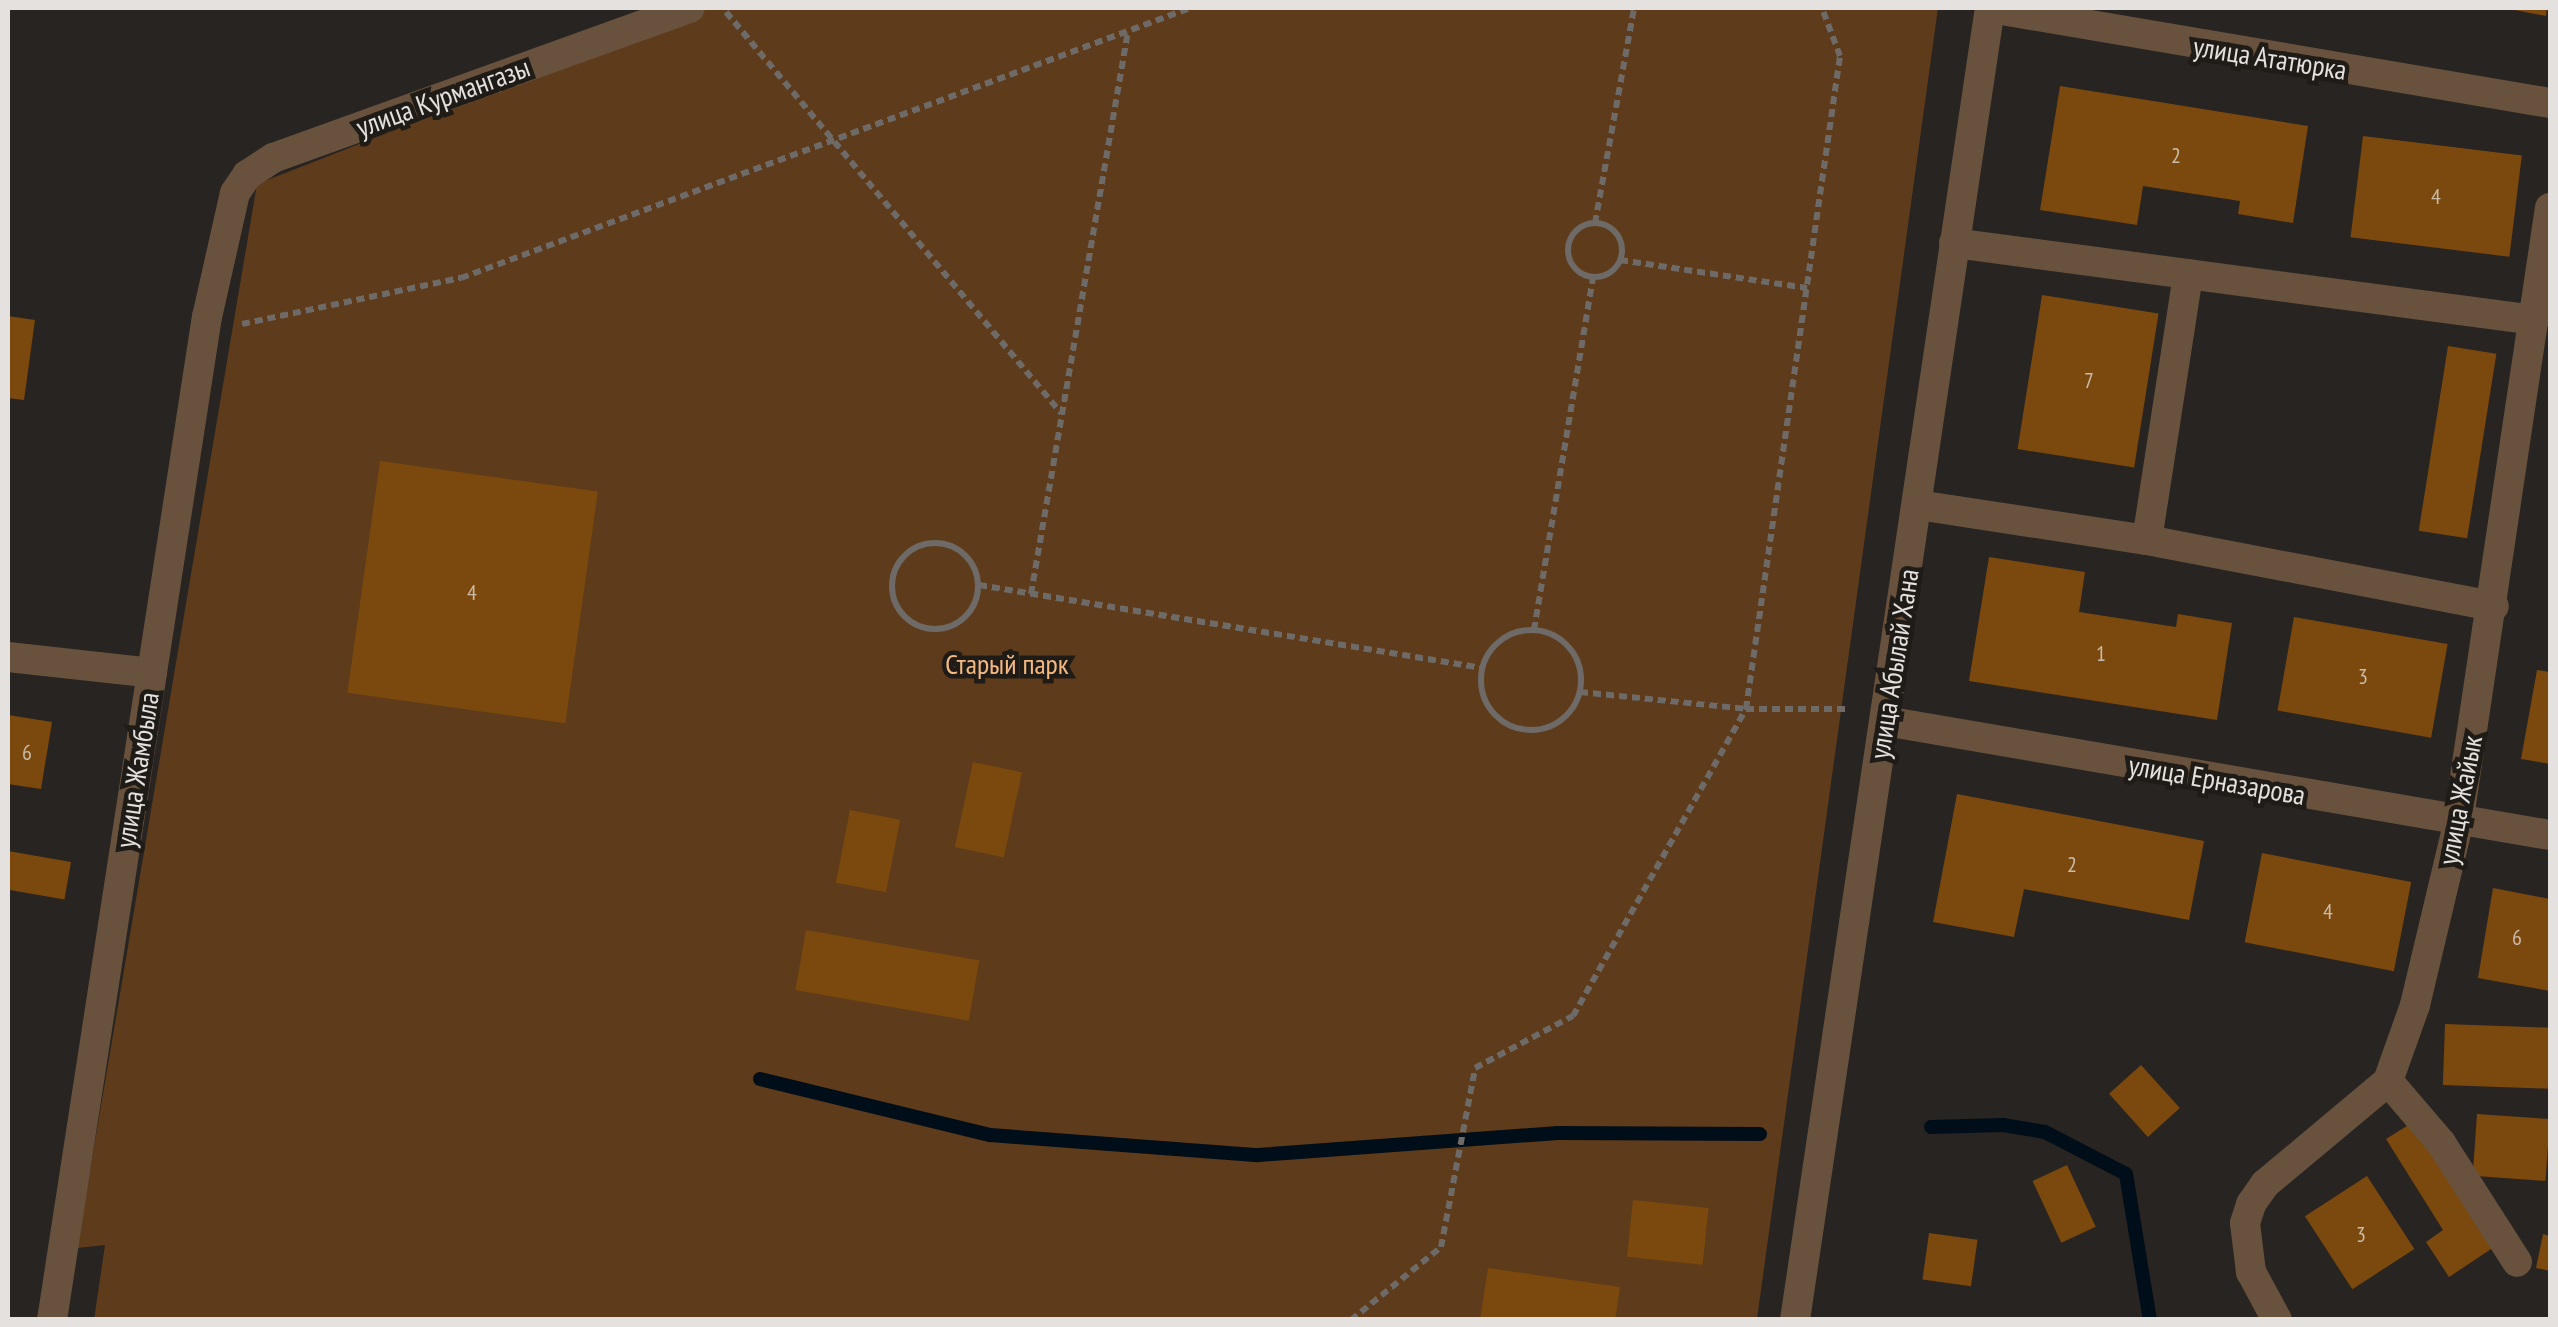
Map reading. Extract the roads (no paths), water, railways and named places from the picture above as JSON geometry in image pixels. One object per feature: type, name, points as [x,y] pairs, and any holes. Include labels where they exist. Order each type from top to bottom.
[{"type":"street","name":"улица Курмангазы","points":[[226,222],[235,193],[260,164],[690,8]]},
{"type":"street","name":"улица Ататюрка","points":[[1990,8],[2550,103]]},
{"type":"street","name":"улица Абылай Хана","points":[[1796,1320],[1990,8]]},
{"type":"street","name":"улица Жайык","points":[[2388,1081],[2415,1005],[2458,824],[2494,606],[2550,208]]},
{"type":"street","name":"улица Жамбыла","points":[[52,1320],[207,317],[226,222]]},
{"type":"street","points":[[1954,244],[2534,320]]},
{"type":"street","points":[[2147,540],[2188,274]]},
{"type":"street","points":[[1918,505],[2147,540],[2494,606]]},
{"type":"street","points":[[8,657],[152,672]]},
{"type":"street","name":"улица Ерназарова","points":[[1885,722],[2458,824],[2550,835]]},
{"type":"street","points":[[2278,1320],[2251,1272],[2245,1223],[2251,1204],[2265,1184],[2388,1081],[2441,1143],[2516,1262]]},
{"type":"waterway","points":[[760,1079],[990,1135],[1258,1155],[1558,1133],[1760,1134]]},
{"type":"waterway","points":[[1931,1127],[2003,1125],[2045,1132],[2126,1174],[2150,1320]]},
{"type":"park label","name":"Старый парк","points":[[1007,664]]}]
